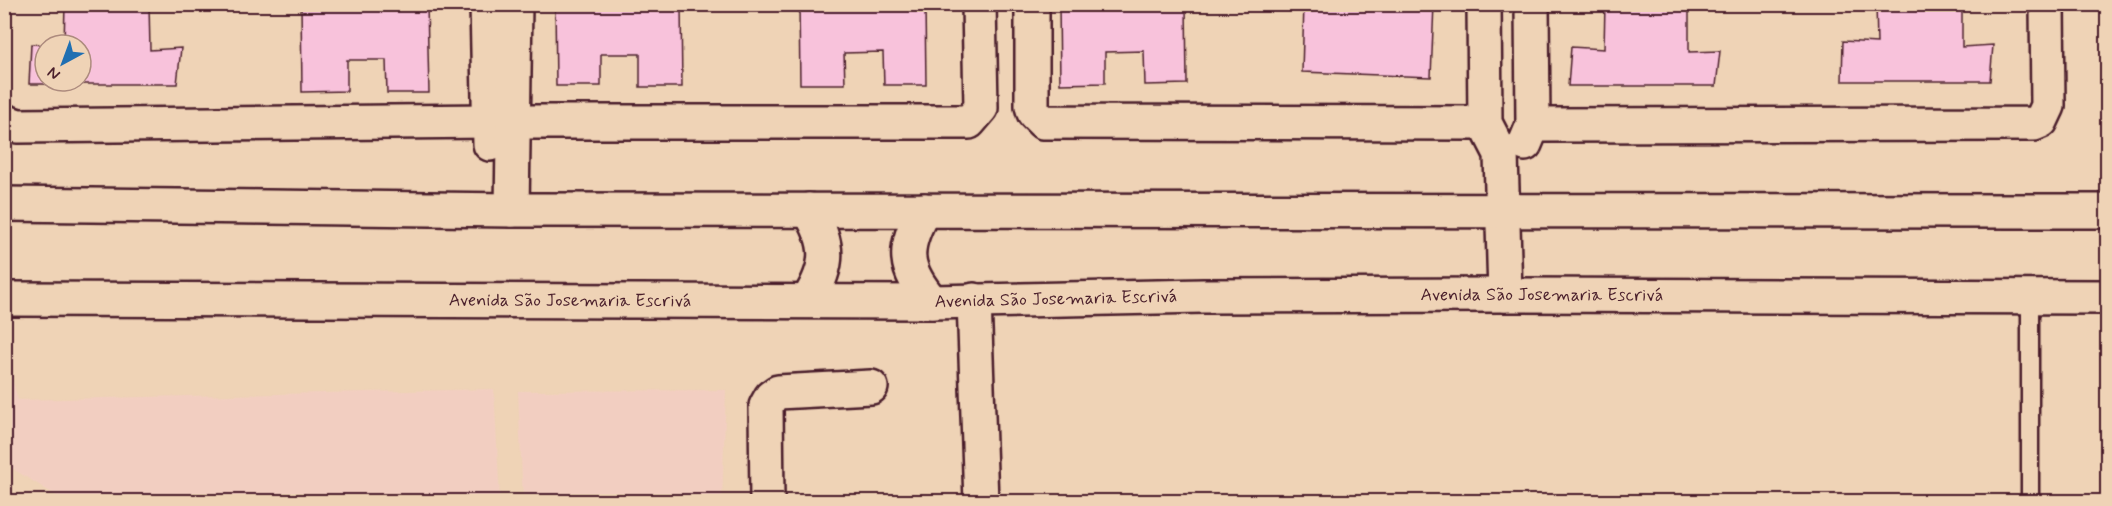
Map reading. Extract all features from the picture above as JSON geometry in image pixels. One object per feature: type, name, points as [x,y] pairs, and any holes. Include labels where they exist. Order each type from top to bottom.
[{"type":"street","points":[[487,4],[501,122]]},
{"type":"street","points":[[501,209],[501,122],[515,4]]},
{"type":"street","points":[[4,121],[18,126],[501,122],[969,122],[981,108],[979,4]]},
{"type":"street","points":[[1032,4],[1032,106],[1034,113],[1043,122],[1485,123]]},
{"type":"street","points":[[1484,4],[1485,123],[1501,153],[1505,295]]},
{"type":"street","points":[[1504,212],[1520,154],[1533,124],[1532,4]]},
{"type":"street","points":[[1533,124],[2034,124],[2041,121],[2049,106],[2047,4]]},
{"type":"street","points":[[10,212],[501,209],[2108,211]]},
{"type":"street","points":[[809,210],[822,231],[826,254],[822,278],[809,299]]},
{"type":"street","points":[[924,210],[913,230],[908,257],[914,281],[932,302]]},
{"type":"street","points":[[4,272],[14,299]]},
{"type":"street","name":"Avenida São Josemaria Escrivá","points":[[14,299],[809,299],[932,302],[1505,295],[2108,297]]},
{"type":"street","points":[[974,300],[981,501]]},
{"type":"street","points":[[767,501],[766,406],[771,396],[778,392],[871,387]]},
{"type":"lane","points":[[2030,295],[2030,501]]},
{"type":"shaded area","points":[[4,350],[18,400],[494,389],[500,501],[65,501],[5,464]]},
{"type":"shaded area","points":[[726,390],[722,501],[523,501],[518,391]]},
{"type":"building","points":[[65,4],[149,4],[150,50],[181,48],[177,84],[93,84],[93,33],[64,33]]},
{"type":"building","points":[[301,4],[427,4],[429,93],[387,93],[386,60],[347,60],[347,91],[302,92]]},
{"type":"building","points":[[555,4],[681,4],[682,87],[640,87],[640,54],[601,54],[601,86],[556,86]]},
{"type":"building","points":[[799,4],[925,4],[926,85],[884,85],[883,52],[844,53],[845,84],[800,84]]},
{"type":"building","points":[[1059,4],[1186,4],[1187,84],[1145,85],[1144,51],[1105,52],[1105,83],[1060,84]]},
{"type":"building","points":[[1304,4],[1434,4],[1431,77],[1302,72]]},
{"type":"building","points":[[1605,4],[1689,4],[1689,52],[1720,51],[1716,86],[1568,86],[1571,47],[1604,49]]},
{"type":"building","points":[[1876,4],[1962,4],[1962,47],[1993,45],[1990,81],[1842,81],[1843,41],[1877,43]]},
{"type":"building","points":[[31,44],[33,44],[33,84],[29,84]]}]
